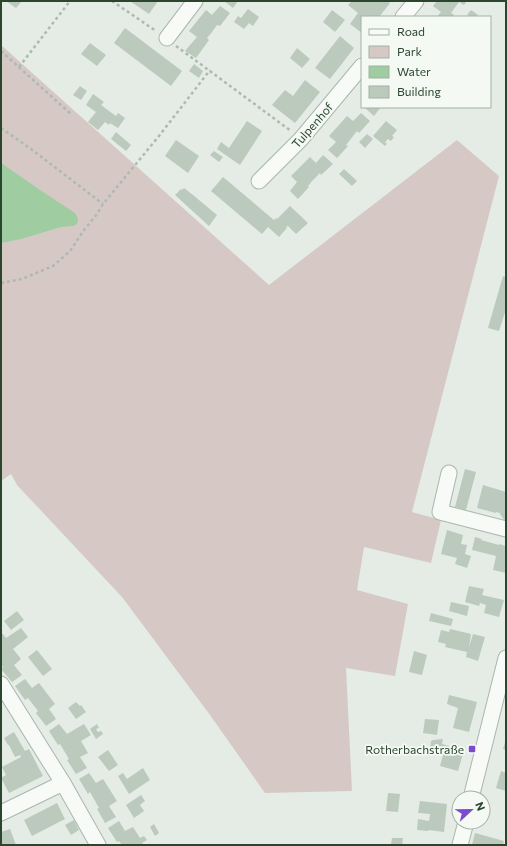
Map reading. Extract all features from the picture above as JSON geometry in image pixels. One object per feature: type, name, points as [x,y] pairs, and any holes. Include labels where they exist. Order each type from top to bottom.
[{"type":"street","points":[[166,38],[195,1]]},
{"type":"street","points":[[404,16],[416,1]]},
{"type":"street","name":"Tulpenhof","points":[[259,181],[301,139],[361,67]]},
{"type":"street","points":[[449,473],[440,512],[506,530]]},
{"type":"street","points":[[473,790],[505,666]]},
{"type":"street","points":[[1,684],[63,783],[98,845]]},
{"type":"street","points":[[1,813],[63,783]]},
{"type":"street","points":[[460,845],[464,830]]},
{"type":"path","points":[[20,67],[70,1]]},
{"type":"path","points":[[1,51],[72,115]]},
{"type":"path","points":[[1,283],[22,279],[53,266],[70,251],[103,204],[160,136],[210,70],[301,139]]},
{"type":"path","points":[[1,128],[103,204]]},
{"type":"green space","points":[[1,45],[269,285],[457,140],[499,176],[412,512],[441,520],[431,563],[364,547],[357,590],[408,604],[395,676],[346,668],[352,791],[265,793],[210,715],[122,597],[17,485],[11,474],[1,481]]},
{"type":"water","points":[[1,163],[75,213],[78,218],[77,224],[1,243]]},
{"type":"building","points":[[6,1],[22,1],[16,8]]},
{"type":"building","points":[[130,1],[158,1],[149,14]]},
{"type":"building","points":[[224,1],[238,1],[233,8]]},
{"type":"building","points":[[352,1],[387,1],[390,3],[380,16],[361,16],[361,32],[350,24],[358,13],[348,5]]},
{"type":"building","points":[[437,1],[467,1],[464,5],[459,2],[451,13],[454,15],[453,16],[438,16],[441,12],[433,6]]},
{"type":"building","points":[[220,6],[230,13],[220,26],[217,25],[207,38],[209,40],[196,58],[185,51],[197,37],[189,31],[206,10],[212,15]]},
{"type":"building","points":[[248,9],[259,17],[253,26],[249,23],[244,29],[234,22],[238,16],[241,18]]},
{"type":"building","points":[[332,10],[345,20],[335,32],[323,22]]},
{"type":"building","points":[[471,10],[478,15],[469,16],[467,15]]},
{"type":"building","points":[[125,28],[182,71],[171,86],[114,43]]},
{"type":"building","points":[[340,36],[354,48],[330,79],[315,68]]},
{"type":"building","points":[[90,43],[106,55],[97,66],[81,54]]},
{"type":"building","points":[[297,48],[310,59],[302,68],[290,58]]},
{"type":"building","points":[[194,64],[203,71],[199,78],[189,71]]},
{"type":"building","points":[[305,80],[320,92],[295,123],[272,105],[285,90],[293,96]]},
{"type":"building","points":[[80,86],[87,91],[81,100],[73,95]]},
{"type":"building","points":[[93,94],[104,102],[101,105],[109,111],[116,116],[118,113],[125,118],[118,128],[105,122],[98,130],[88,122],[96,112],[86,105]]},
{"type":"building","points":[[365,108],[380,108],[374,116]]},
{"type":"building","points":[[361,113],[370,121],[359,133],[357,131],[346,145],[348,146],[337,158],[328,150],[336,142],[329,136],[347,116],[353,121]]},
{"type":"building","points":[[247,121],[262,131],[240,165],[217,149],[221,142],[229,148]]},
{"type":"building","points":[[386,121],[397,130],[392,136],[394,137],[391,141],[388,139],[385,142],[387,144],[385,146],[373,136]]},
{"type":"building","points":[[116,132],[131,145],[126,151],[111,139]]},
{"type":"building","points":[[367,134],[373,139],[365,148],[359,142]]},
{"type":"building","points":[[176,140],[199,156],[188,173],[165,156]]},
{"type":"building","points":[[214,151],[223,157],[219,162],[210,155]]},
{"type":"building","points":[[323,155],[333,164],[313,180],[298,199],[290,191],[297,182],[291,176],[310,157],[316,163]]},
{"type":"building","points":[[344,169],[357,181],[352,186],[339,174]]},
{"type":"building","points":[[223,177],[274,220],[276,218],[277,219],[290,206],[308,223],[296,234],[288,226],[279,237],[268,227],[262,234],[211,191]]},
{"type":"building","points":[[184,188],[217,215],[209,226],[175,195]]},
{"type":"building","points":[[503,276],[506,277],[506,309],[499,331],[488,328]]},
{"type":"building","points":[[465,469],[476,472],[466,510],[455,507]]},
{"type":"building","points":[[483,485],[506,492],[506,521],[500,513],[477,508]]},
{"type":"building","points":[[447,530],[463,535],[461,544],[467,545],[465,554],[471,556],[467,568],[455,564],[457,558],[441,554]]},
{"type":"building","points":[[475,537],[482,539],[481,540],[506,546],[506,573],[493,570],[496,556],[472,550]]},
{"type":"building","points":[[469,586],[484,589],[482,595],[504,600],[499,617],[484,613],[486,605],[480,603],[479,606],[465,602]]},
{"type":"building","points":[[451,602],[469,606],[467,616],[449,611]]},
{"type":"building","points":[[17,611],[24,620],[11,630],[4,621]]},
{"type":"building","points":[[431,613],[453,619],[451,626],[429,621]]},
{"type":"building","points":[[21,628],[28,637],[13,649],[21,659],[14,665],[22,675],[12,682],[1,669],[3,667],[1,664],[1,632],[6,638]]},
{"type":"building","points":[[450,629],[471,634],[469,647],[473,634],[485,637],[478,661],[466,657],[467,652],[445,647],[446,644],[438,642],[441,630],[449,632]]},
{"type":"building","points":[[37,650],[52,669],[43,676],[28,657]]},
{"type":"building","points":[[414,651],[427,655],[422,675],[409,672]]},
{"type":"building","points":[[25,679],[32,688],[39,683],[55,704],[49,709],[56,719],[46,726],[36,713],[38,711],[28,698],[25,700],[15,686]]},
{"type":"building","points":[[449,695],[477,702],[469,732],[453,728],[458,708],[447,704]]},
{"type":"building","points":[[76,702],[80,706],[81,705],[86,712],[76,719],[68,708]]},
{"type":"building","points":[[425,719],[439,720],[437,735],[423,733]]},
{"type":"building","points":[[59,724],[67,734],[84,724],[91,735],[81,741],[88,753],[80,757],[87,768],[76,774],[67,760],[69,759],[60,744],[58,745],[49,731]]},
{"type":"building","points":[[97,724],[99,728],[96,729],[98,732],[101,731],[103,734],[96,739],[90,729]]},
{"type":"building","points":[[14,732],[25,751],[29,749],[43,776],[9,793],[1,778],[6,775],[2,767],[21,757],[20,755],[15,757],[4,738]]},
{"type":"building","points":[[443,739],[442,744],[464,750],[458,771],[440,766],[443,755],[427,753],[427,748],[430,749],[431,741]]},
{"type":"building","points":[[506,739],[506,750],[503,749]]},
{"type":"building","points":[[108,750],[118,765],[109,771],[98,757]]},
{"type":"building","points":[[143,768],[150,780],[129,794],[118,776],[123,773],[127,779]]},
{"type":"building","points":[[501,771],[506,773],[506,791],[496,788]]},
{"type":"building","points":[[89,773],[96,783],[103,779],[117,801],[109,806],[116,817],[105,823],[90,792],[88,794],[79,779]]},
{"type":"building","points":[[388,793],[400,794],[398,812],[386,811]]},
{"type":"building","points":[[141,795],[145,801],[140,805],[144,811],[134,818],[126,805]]},
{"type":"building","points":[[420,801],[447,804],[444,832],[417,830],[418,819],[429,821],[430,814],[418,813]]},
{"type":"building","points":[[57,803],[65,819],[32,836],[24,820]]},
{"type":"building","points":[[74,820],[79,830],[71,835],[65,825]]},
{"type":"building","points":[[119,821],[125,831],[133,827],[140,838],[144,836],[147,840],[142,843],[144,845],[122,845],[119,841],[117,842],[108,828]]},
{"type":"building","points":[[154,824],[159,833],[155,836],[150,827]]},
{"type":"building","points":[[10,829],[16,845],[1,845],[1,832]]},
{"type":"building","points":[[475,833],[504,841],[503,845],[472,845]]},
{"type":"building","points":[[392,838],[403,838],[402,845],[392,845]]},
{"type":"place","name":"Rotherbachstraße","points":[[472,749]]}]
